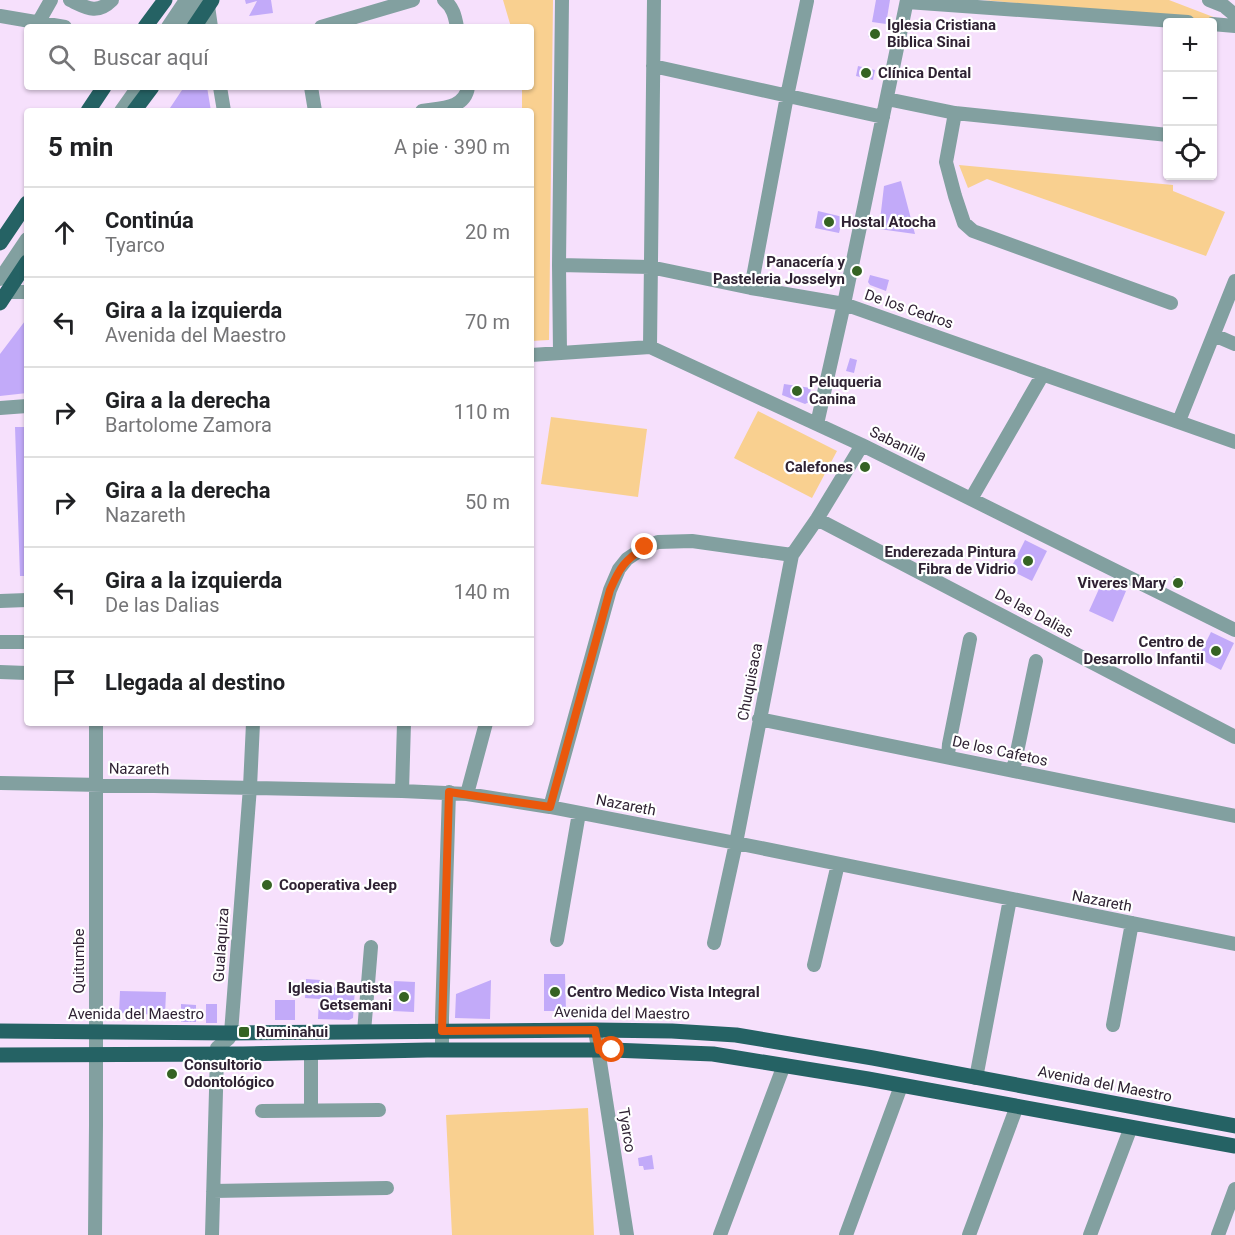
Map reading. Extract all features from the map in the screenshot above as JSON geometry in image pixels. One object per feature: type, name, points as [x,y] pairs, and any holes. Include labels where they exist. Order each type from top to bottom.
[{"type":"main road","points":[[147,24],[165,0]]},
{"type":"main road","points":[[195,24],[206,2]]},
{"type":"main road","points":[[90,108],[103,90]]},
{"type":"main road","points":[[136,108],[150,90]]},
{"type":"main road","points":[[2,239],[24,207]]},
{"type":"main road","points":[[2,290],[24,265]]},
{"type":"main road","name":"Avenida del Maestro","points":[[0,1031],[231,1033],[595,1030],[735,1035],[873,1058],[1228,1125]]},
{"type":"main road","points":[[672,1031],[672,1053]]},
{"type":"main road","points":[[0,1055],[216,1055],[442,1050],[599,1050],[712,1054],[868,1079],[1235,1146]]},
{"type":"main road","points":[[868,1079],[873,1058]]},
{"type":"main road","points":[[1050,1112],[1054,1093]]},
{"type":"main road","points":[[1215,1143],[1228,1125]]},
{"type":"street","points":[[38,23],[51,0]]},
{"type":"street","points":[[70,0],[88,9],[93,9],[106,5],[112,0]]},
{"type":"street","points":[[170,24],[186,0]]},
{"type":"street","points":[[331,24],[413,0]]},
{"type":"street","points":[[444,0],[450,5],[456,24]]},
{"type":"street","points":[[560,352],[562,0]]},
{"type":"street","points":[[650,346],[654,0]]},
{"type":"street","points":[[1209,0],[1225,3],[1235,15]]},
{"type":"street","points":[[751,288],[807,1]]},
{"type":"street","points":[[817,424],[907,1],[1163,20]]},
{"type":"street","points":[[182,24],[206,2]]},
{"type":"street","points":[[206,2],[210,24]]},
{"type":"street","points":[[0,16],[45,24]]},
{"type":"street","points":[[1217,24],[1235,26]]},
{"type":"street","points":[[653,66],[883,117]]},
{"type":"street","points":[[114,108],[126,90]]},
{"type":"street","points":[[123,108],[136,90]]},
{"type":"street","points":[[220,90],[224,108]]},
{"type":"street","points":[[312,90],[314,108]]},
{"type":"street","points":[[438,108],[462,102],[467,90]]},
{"type":"street","points":[[887,99],[955,113],[1163,135]]},
{"type":"street","points":[[955,113],[946,162],[964,223],[973,231],[1171,303]]},
{"type":"street","points":[[2,290],[24,245]]},
{"type":"street","points":[[2,290],[24,252]]},
{"type":"street","name":"De los Cedros","points":[[559,265],[650,267],[844,304],[1235,442]]},
{"type":"street","points":[[1179,421],[1235,281]]},
{"type":"street","points":[[2,290],[24,292]]},
{"type":"street","points":[[1214,335],[1235,344]]},
{"type":"street","name":"Sabanilla","points":[[534,355],[650,346],[862,445],[1235,630]]},
{"type":"street","points":[[971,499],[1042,374]]},
{"type":"street","points":[[0,408],[24,406]]},
{"type":"street","name":"Chuquisaca","points":[[714,943],[792,555],[862,445]]},
{"type":"street","name":"De las Dalias","points":[[817,519],[1235,736]]},
{"type":"street","points":[[550,807],[610,590],[619,569],[627,559],[645,547],[658,542],[670,541],[692,541],[792,555]]},
{"type":"street","points":[[0,601],[24,600]]},
{"type":"street","points":[[948,757],[970,639]]},
{"type":"street","points":[[0,642],[24,642]]},
{"type":"street","points":[[1014,771],[1036,661]]},
{"type":"street","points":[[0,672],[24,672]]},
{"type":"street","name":"De los Cafetos","points":[[759,719],[1235,816]]},
{"type":"street","name":"Quitumbe","points":[[95,1235],[96,726]]},
{"type":"street","name":"Gualaquiza","points":[[216,1055],[217,1048],[229,1038],[231,1033],[253,726]]},
{"type":"street","points":[[402,791],[404,726]]},
{"type":"street","points":[[467,794],[485,726]]},
{"type":"street","name":"Nazareth","points":[[0,783],[250,787],[467,794],[550,807],[735,843],[1235,944]]},
{"type":"street","points":[[442,1050],[449,792]]},
{"type":"street","points":[[556,940],[579,813]]},
{"type":"street","points":[[814,965],[838,864]]},
{"type":"street","points":[[976,1078],[1010,899]]},
{"type":"street","points":[[1113,1025],[1132,923]]},
{"type":"street","points":[[364,1032],[371,947]]},
{"type":"street","name":"Tyarco","points":[[595,1030],[627,1235]]},
{"type":"street","points":[[311,1053],[311,1110]]},
{"type":"street","points":[[212,1235],[216,1055]]},
{"type":"street","points":[[723,1234],[784,1065]]},
{"type":"street","points":[[846,1235],[901,1086]]},
{"type":"street","points":[[969,1235],[1017,1106]]},
{"type":"street","points":[[262,1111],[379,1110]]},
{"type":"street","points":[[1090,1235],[1131,1127]]},
{"type":"street","points":[[213,1191],[387,1188]]},
{"type":"street","points":[[1218,1235],[1235,1189]]},
{"type":"shaded area","points":[[503,0],[553,0],[549,340],[534,341],[534,108],[522,108],[522,90],[534,90],[534,24],[510,24]]},
{"type":"shaded area","points":[[983,0],[1169,0],[1216,18],[1176,18]]},
{"type":"shaded area","points":[[959,165],[1173,185],[1173,191],[1225,212],[1206,256],[987,179],[968,188]]},
{"type":"shaded area","points":[[758,411],[837,451],[812,498],[734,458]]},
{"type":"shaded area","points":[[551,417],[647,429],[638,497],[541,484]]},
{"type":"shaded area","points":[[588,1108],[594,1235],[452,1235],[446,1115]]},
{"type":"building","points":[[245,0],[271,0],[273,13],[249,16],[257,1],[246,4]]},
{"type":"building","points":[[876,0],[890,0],[886,24],[872,22]]},
{"type":"building","name":"Iglesia Cristiana Biblica Sinai","points":[[870,29],[881,32],[880,39],[868,37]]},
{"type":"building","name":"Clínica Dental","points":[[858,66],[875,70],[873,80],[856,76]]},
{"type":"building","points":[[182,90],[208,90],[210,108],[170,108]]},
{"type":"building","points":[[901,181],[915,234],[879,229],[884,186]]},
{"type":"building","name":"Hostal Atocha","points":[[818,211],[843,217],[839,233],[815,228]]},
{"type":"building","points":[[870,275],[889,280],[886,291],[870,285],[868,282]]},
{"type":"building","points":[[24,322],[24,393],[0,396],[0,354]]},
{"type":"building","points":[[850,358],[857,360],[854,373],[846,371]]},
{"type":"building","name":"Peluqueria Canina","points":[[784,384],[811,388],[809,402],[805,404],[782,395]]},
{"type":"building","points":[[15,427],[24,427],[24,576],[20,576]]},
{"type":"building","name":"Calefones","points":[[867,462],[872,465],[868,473],[859,470],[863,463]]},
{"type":"building","name":"Enderezada Pintura Fibra de Vidrio","points":[[1025,540],[1047,551],[1032,581],[1010,570]]},
{"type":"building","name":"Viveres Mary","points":[[1174,576],[1186,582],[1183,589],[1171,583]]},
{"type":"building","points":[[1103,580],[1126,591],[1113,622],[1089,611]]},
{"type":"building","name":"Centro de Desarrollo Infantil","points":[[1211,632],[1234,643],[1221,670],[1198,658]]},
{"type":"building","name":"Centro Medico Vista Integral","points":[[544,974],[565,974],[566,1011],[544,1011]]},
{"type":"building","points":[[306,979],[320,980],[319,987],[355,988],[353,1018],[349,1020],[318,1019],[319,999],[305,998]]},
{"type":"building","points":[[491,980],[490,1019],[455,1018],[456,994]]},
{"type":"building","name":"Iglesia Bautista Getsemani","points":[[394,981],[415,982],[414,1012],[393,1011]]},
{"type":"building","points":[[120,991],[166,992],[165,1015],[119,1013]]},
{"type":"building","points":[[275,1000],[295,1000],[295,1020],[275,1020]]},
{"type":"building","points":[[181,1004],[196,1005],[196,1022],[181,1022]]},
{"type":"building","points":[[206,1004],[217,1004],[217,1023],[206,1023]]},
{"type":"building","name":"Consultorio Odontológico","points":[[168,1069],[175,1069],[175,1079],[169,1079]]},
{"type":"building","points":[[652,1155],[654,1169],[644,1170],[643,1166],[639,1166],[638,1158]]},
{"type":"place","name":"Iglesia Cristiana Biblica Sinai","points":[[875,34]]},
{"type":"place","name":"Clínica Dental","points":[[866,73]]},
{"type":"place","name":"Hostal Atocha","points":[[829,222]]},
{"type":"place","name":"Panacería y Pasteleria Josselyn","points":[[857,271]]},
{"type":"place","name":"Peluqueria Canina","points":[[797,391]]},
{"type":"place","name":"Calefones","points":[[865,467]]},
{"type":"place","name":"Enderezada Pintura Fibra de Vidrio","points":[[1028,561]]},
{"type":"place","name":"Viveres Mary","points":[[1178,583]]},
{"type":"place","name":"Centro de Desarrollo Infantil","points":[[1216,651]]},
{"type":"place","name":"Cooperativa Jeep","points":[[267,885]]},
{"type":"place","name":"Centro Medico Vista Integral","points":[[555,992]]},
{"type":"place","name":"Iglesia Bautista Getsemani","points":[[404,997]]},
{"type":"place","name":"Ruminahui","points":[[244,1032]]},
{"type":"place","name":"Consultorio Odontológico","points":[[172,1074]]},
{"type":"route","points":[[612,1050],[599,1050],[595,1030],[442,1031],[449,792],[550,807],[610,590],[619,569],[631,556],[645,547]]}]
